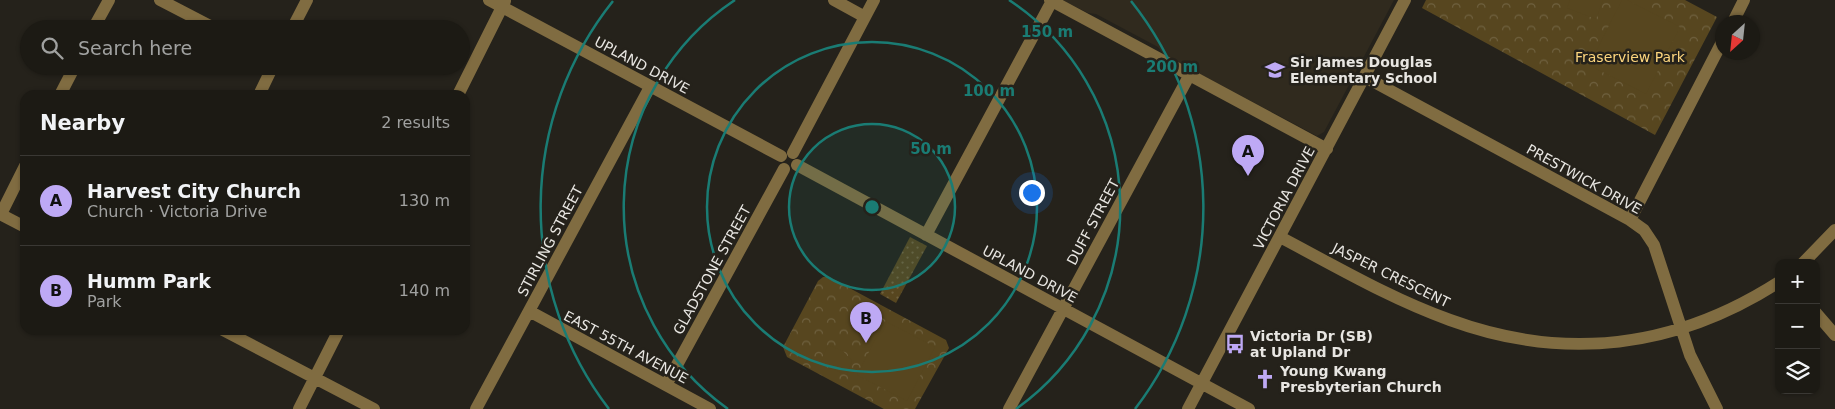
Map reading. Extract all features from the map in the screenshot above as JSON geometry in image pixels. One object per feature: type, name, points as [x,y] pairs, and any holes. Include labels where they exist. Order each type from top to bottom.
[{"type":"street","points":[[98,20],[110,0]]},
{"type":"street","points":[[160,0],[199,20]]},
{"type":"street","points":[[297,20],[307,0]]},
{"type":"street","name":"UPLAND DRIVE","points":[[489,0],[504,3],[650,87],[787,155]]},
{"type":"street","points":[[834,0],[865,17]]},
{"type":"street","points":[[787,155],[797,157],[797,165],[791,170],[780,166],[874,0]]},
{"type":"street","points":[[926,235],[1051,0],[1327,149]]},
{"type":"street","name":"VICTORIA DRIVE","points":[[1188,409],[1405,0]]},
{"type":"street","points":[[1736,15],[1744,0]]},
{"type":"street","points":[[470,71],[504,3]]},
{"type":"street","points":[[1630,220],[1715,56]]},
{"type":"street","points":[[63,90],[70,75]]},
{"type":"street","points":[[261,90],[269,75]]},
{"type":"street","points":[[460,90],[468,75]]},
{"type":"street","name":"DUFF STREET","points":[[1009,409],[1189,76]]},
{"type":"street","name":"PRESTWICK DRIVE","points":[[1365,77],[1630,220],[1644,230],[1654,245],[1697,370],[1717,409]]},
{"type":"street","name":"STIRLING STREET","points":[[476,409],[650,87]]},
{"type":"street","name":"UPLAND DRIVE","points":[[797,165],[1249,409]]},
{"type":"street","name":"GLADSTONE STREET","points":[[666,386],[784,169]]},
{"type":"street","points":[[20,176],[1,214],[20,224]]},
{"type":"street","points":[[1807,259],[1835,230]]},
{"type":"street","name":"JASPER CRESCENT","points":[[1280,237],[1411,305],[1484,332],[1533,342],[1600,344],[1642,339],[1682,329],[1736,307],[1775,284]]},
{"type":"street","name":"EAST 55TH AVENUE","points":[[529,311],[710,409]]},
{"type":"street","points":[[1820,318],[1835,335]]},
{"type":"street","points":[[233,335],[374,409]]},
{"type":"street","points":[[299,409],[336,335]]},
{"type":"shaded area","name":"Sir James Douglas Elementary School","points":[[1062,0],[1394,0],[1324,132],[1317,136],[1164,55],[1158,47],[1096,14],[1088,13]]},
{"type":"green space","name":"Fraserview Park","points":[[1426,0],[1685,0],[1715,16],[1715,21],[1655,135],[1422,8]]},
{"type":"green space","points":[[1570,0],[1603,0],[1596,19],[1567,8]]},
{"type":"green space","points":[[1622,0],[1627,0],[1680,27],[1646,94],[1589,65]]},
{"type":"green space","points":[[910,237],[927,246],[896,303],[880,294]]},
{"type":"green space","points":[[823,277],[829,277],[946,340],[949,348],[915,409],[884,409],[787,357],[783,347],[818,281]]},
{"type":"green space","points":[[885,321],[935,347],[907,401],[857,375]]},
{"type":"green space","points":[[828,345],[843,351],[852,361],[847,375],[820,364]]},
{"type":"place","name":"Sir James Douglas Elementary School","points":[[1275,70]]},
{"type":"place","name":"Harvest City Church","points":[[1248,176]]},
{"type":"place","name":"Humm Park","points":[[866,343]]},
{"type":"place","name":"Victoria Dr (SB) at Upland Dr","points":[[1235,344]]},
{"type":"place","name":"Young Kwang Presbyterian Church","points":[[1265,379]]}]
